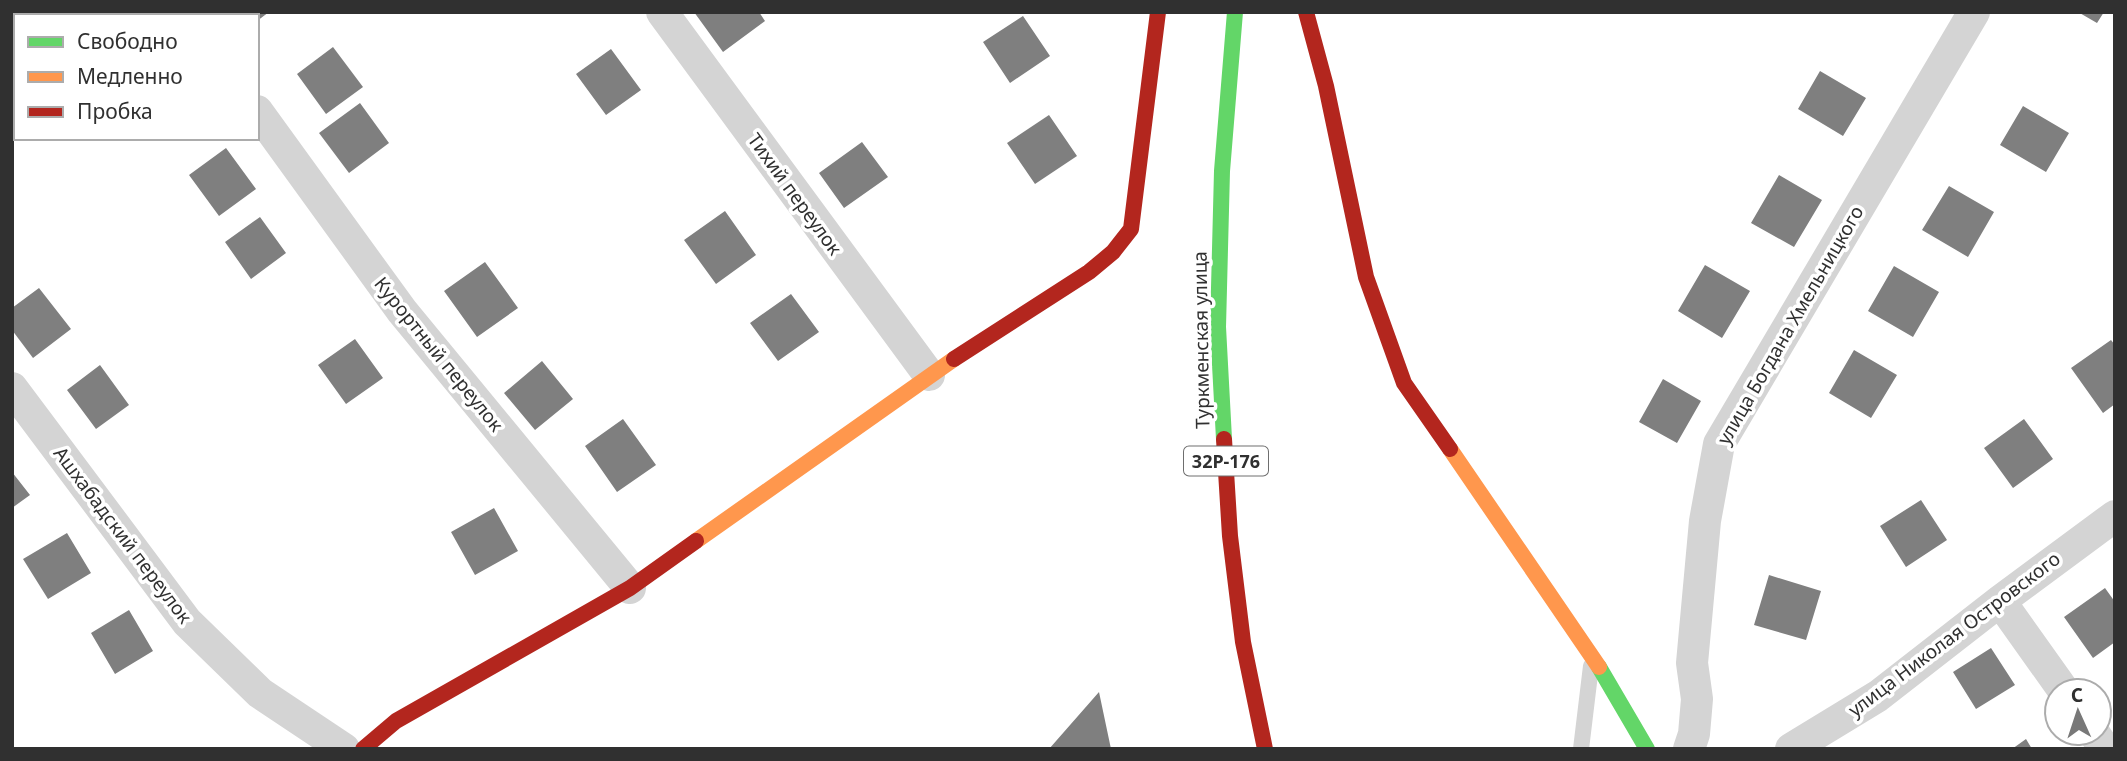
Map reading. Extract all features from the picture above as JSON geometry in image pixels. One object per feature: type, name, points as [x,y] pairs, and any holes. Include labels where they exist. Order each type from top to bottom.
[{"type":"street","name":"Тихий переулок","points":[[662,12],[929,375]]},
{"type":"street","points":[[363,749],[396,721],[630,588],[929,375],[1089,272],[1113,252],[1131,229],[1158,12]]},
{"type":"street","name":"Туркменская улица","points":[[1235,12],[1222,171],[1218,327],[1230,536],[1243,642],[1265,749]]},
{"type":"street","points":[[1306,12],[1326,86],[1366,277],[1404,383],[1593,657],[1647,749]]},
{"type":"street","name":"улица Богдана Хмельницкого","points":[[1689,749],[1697,699],[1692,663],[1705,521],[1718,444],[1973,12]]},
{"type":"street","name":"Курортный переулок","points":[[259,114],[402,312],[630,588]]},
{"type":"street","name":"Ашхабадский переулок","points":[[12,388],[187,622],[260,693],[344,749]]},
{"type":"street","name":"улица Николая Островского","points":[[1791,749],[1878,696],[2115,516]]},
{"type":"street","points":[[2000,601],[2054,677]]},
{"type":"lane","points":[[1581,749],[1593,657]]},
{"type":"building","points":[[59,12],[126,14],[60,14]]},
{"type":"building","points":[[248,12],[269,12],[259,20],[259,14]]},
{"type":"building","points":[[694,12],[759,12],[765,21],[723,52]]},
{"type":"building","points":[[2078,12],[2104,12],[2097,23]]},
{"type":"building","points":[[1023,16],[1050,56],[1010,83],[983,42]]},
{"type":"building","points":[[333,47],[363,87],[326,114],[297,74]]},
{"type":"building","points":[[611,49],[641,90],[606,115],[576,74]]},
{"type":"building","points":[[1820,71],[1866,98],[1843,136],[1798,109]]},
{"type":"building","points":[[360,103],[389,143],[349,173],[319,133]]},
{"type":"building","points":[[2023,106],[2069,133],[2046,172],[2000,145]]},
{"type":"building","points":[[1049,115],[1077,156],[1035,184],[1007,143]]},
{"type":"building","points":[[862,142],[888,177],[844,208],[819,173]]},
{"type":"building","points":[[226,148],[256,189],[219,216],[189,175]]},
{"type":"building","points":[[1779,175],[1822,200],[1794,247],[1751,223]]},
{"type":"building","points":[[1949,186],[1994,212],[1968,257],[1922,230]]},
{"type":"building","points":[[725,211],[756,255],[716,284],[684,240]]},
{"type":"building","points":[[260,217],[286,253],[251,279],[225,242]]},
{"type":"building","points":[[485,262],[518,308],[477,337],[444,291]]},
{"type":"building","points":[[1705,265],[1750,291],[1722,338],[1678,311]]},
{"type":"building","points":[[1894,266],[1939,292],[1913,337],[1868,311]]},
{"type":"building","points":[[39,288],[71,329],[33,358],[12,330],[12,308]]},
{"type":"building","points":[[791,294],[819,332],[778,361],[750,323]]},
{"type":"building","points":[[355,339],[383,378],[346,404],[318,365]]},
{"type":"building","points":[[2111,340],[2115,345],[2115,404],[2103,413],[2071,368]]},
{"type":"building","points":[[1854,350],[1897,375],[1871,418],[1829,393]]},
{"type":"building","points":[[542,361],[573,399],[535,430],[504,393]]},
{"type":"building","points":[[100,365],[129,405],[96,429],[67,390]]},
{"type":"building","points":[[1663,379],[1701,401],[1677,443],[1639,422]]},
{"type":"building","points":[[623,419],[656,465],[617,492],[585,446]]},
{"type":"building","points":[[2024,419],[2053,459],[2013,488],[1984,448]]},
{"type":"building","points":[[12,472],[30,495],[12,508]]},
{"type":"building","points":[[1921,500],[1947,540],[1906,567],[1880,526]]},
{"type":"building","points":[[494,508],[518,551],[475,575],[451,532]]},
{"type":"building","points":[[67,533],[91,573],[48,599],[23,559]]},
{"type":"building","points":[[1769,575],[1821,591],[1806,640],[1754,625]]},
{"type":"building","points":[[2105,588],[2115,602],[2115,642],[2093,658],[2064,617]]},
{"type":"building","points":[[129,610],[153,651],[115,674],[91,633]]},
{"type":"building","points":[[1991,648],[2015,685],[1976,709],[1953,672]]},
{"type":"building","points":[[1099,692],[1111,749],[1049,749]]},
{"type":"building","points":[[2026,739],[2032,749],[2012,749]]},
{"type":"traffic: fast","points":[[1224,439],[1218,327],[1222,171],[1235,12]]},
{"type":"traffic: fast","points":[[1599,667],[1647,749]]},
{"type":"traffic: slow","points":[[696,541],[954,359]]},
{"type":"traffic: slow","points":[[1450,449],[1599,667]]},
{"type":"traffic: jam","points":[[954,359],[1089,272],[1113,252],[1131,229],[1158,12]]},
{"type":"traffic: jam","points":[[1306,12],[1326,86],[1366,277],[1404,383],[1450,449]]},
{"type":"traffic: jam","points":[[1224,439],[1230,536],[1243,642],[1265,749]]},
{"type":"traffic: jam","points":[[363,749],[396,721],[630,588],[696,541]]}]
